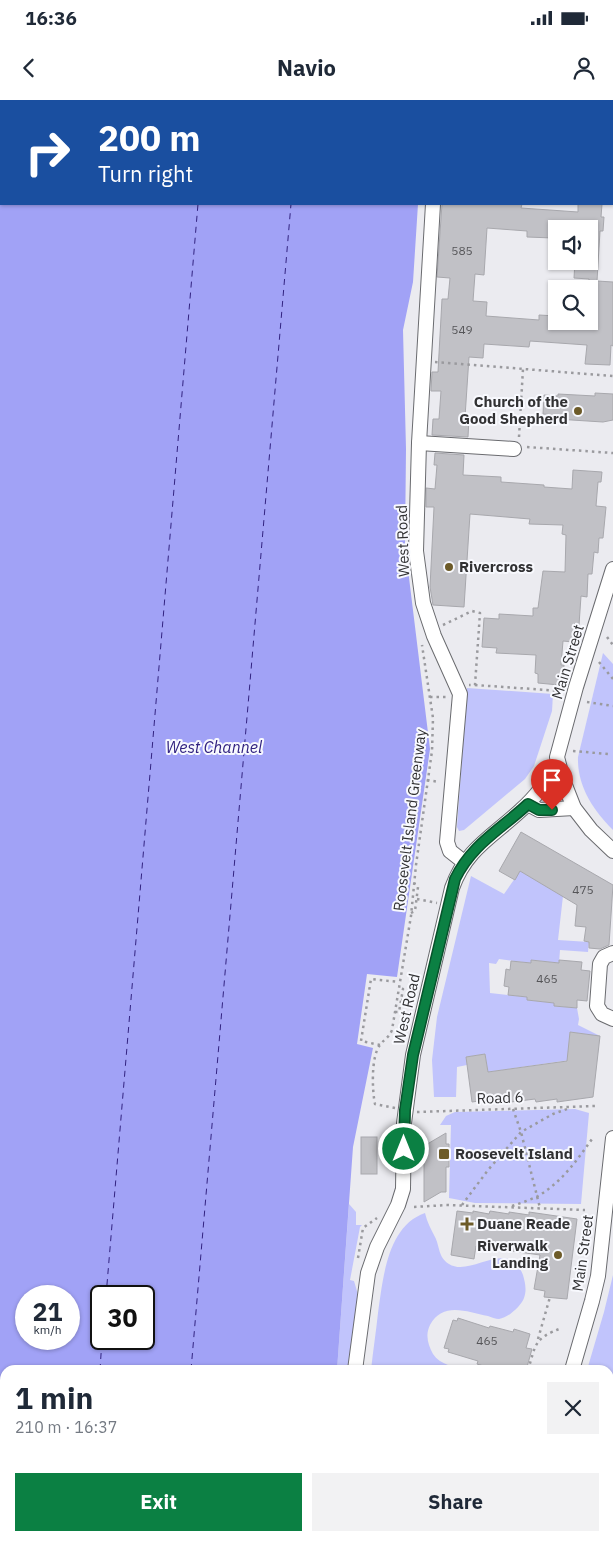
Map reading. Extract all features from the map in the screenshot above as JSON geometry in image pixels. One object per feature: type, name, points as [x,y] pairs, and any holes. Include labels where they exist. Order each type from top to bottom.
[{"type":"street","name":"West Road","points":[[433,205],[419,443],[416,550],[426,633],[460,694],[447,842],[450,851],[464,862]]},
{"type":"street","points":[[419,443],[517,444]]},
{"type":"street","name":"Main Street","points":[[613,569],[557,757],[558,765],[574,808],[591,830],[613,851]]},
{"type":"street","name":"Main Street","points":[[528,804],[558,765]]},
{"type":"street","name":"West Road","points":[[356,1365],[370,1266],[376,1246],[398,1205],[403,1189],[405,1110],[415,1046],[452,888],[464,862],[475,848],[528,804]]},
{"type":"street","points":[[528,804],[539,810],[574,808]]},
{"type":"street","points":[[613,952],[604,957],[600,964],[597,1006],[602,1014],[613,1019]]},
{"type":"street","name":"Main Street","points":[[573,1365],[595,1290],[608,1223],[613,1138]]},
{"type":"path","points":[[424,361],[613,376]]},
{"type":"path","points":[[523,368],[517,444],[613,454]]},
{"type":"path","points":[[426,633],[472,611],[480,613],[475,685]]},
{"type":"path","name":"Roosevelt Island Greenway","points":[[405,1110],[375,1104],[372,1088],[376,1053],[380,1045],[390,1036],[395,1012],[411,913],[432,751],[434,731],[426,633]]},
{"type":"path","points":[[606,637],[613,645]]},
{"type":"path","points":[[599,662],[613,679]]},
{"type":"path","points":[[456,685],[563,691]]},
{"type":"path","points":[[430,697],[440,697]]},
{"type":"path","points":[[587,702],[613,706]]},
{"type":"path","points":[[573,751],[608,754]]},
{"type":"path","points":[[411,913],[416,911],[418,887],[414,883]]},
{"type":"path","points":[[417,899],[441,904]]},
{"type":"path","points":[[380,1045],[361,1041],[371,979],[399,982]]},
{"type":"path","points":[[395,1012],[399,1012],[404,989],[399,988]]},
{"type":"path","points":[[401,1000],[417,1003]]},
{"type":"path","name":"Road 6","points":[[405,1110],[423,1113],[596,1106]]},
{"type":"path","points":[[462,1205],[488,1170],[521,1132],[553,1114],[574,1107]]},
{"type":"path","points":[[513,1109],[521,1132],[540,1208]]},
{"type":"path","points":[[511,1207],[537,1196],[551,1187],[570,1169],[592,1139]]},
{"type":"path","points":[[414,1207],[462,1205],[585,1210]]},
{"type":"path","points":[[530,1365],[550,1297]]},
{"type":"path","points":[[538,1340],[549,1332],[562,1328]]},
{"type":"shaded area","points":[[603,653],[613,664],[613,830],[593,806],[583,788],[578,768],[578,757]]},
{"type":"shaded area","points":[[467,688],[553,694],[552,711],[534,766],[525,779],[464,830],[459,831],[457,827]]},
{"type":"shaded area","points":[[520,871],[563,896],[558,940],[589,942],[588,952],[560,950],[559,963],[532,960],[531,963],[499,959],[496,964],[489,963],[490,993],[527,997],[528,1000],[554,1003],[554,1006],[577,1008],[578,1025],[600,1036],[570,1032],[569,1045],[572,1045],[570,1060],[488,1072],[485,1054],[466,1057],[467,1065],[457,1067],[456,1097],[434,1097],[432,1060],[437,1017],[471,876],[504,894]]},
{"type":"shaded area","points":[[575,1109],[589,1113],[581,1204],[475,1203],[449,1198],[451,1125],[440,1125],[446,1116],[455,1112]]},
{"type":"shaded area","points":[[349,1204],[356,1212],[356,1225],[362,1225],[360,1227],[350,1280],[354,1281],[359,1298],[352,1365],[337,1365]]},
{"type":"shaded area","points":[[425,1213],[441,1255],[449,1264],[458,1267],[489,1260],[508,1259],[516,1264],[523,1275],[526,1289],[525,1295],[520,1305],[514,1311],[499,1319],[456,1310],[442,1313],[435,1318],[430,1325],[427,1336],[429,1344],[436,1358],[448,1365],[372,1365],[382,1285],[389,1255],[402,1229],[412,1220]]},
{"type":"shaded area","points":[[613,1275],[613,1365],[588,1365]]},
{"type":"water","name":"West Channel","points":[[0,205],[418,205],[413,282],[403,330],[406,449],[405,545],[430,749],[397,977],[367,974],[357,1044],[373,1048],[353,1147],[337,1365],[0,1365]]},
{"type":"building","points":[[442,205],[522,205],[521,208],[578,212],[578,205],[602,205],[601,217],[604,217],[603,231],[600,231],[598,264],[598,220],[548,220],[548,238],[527,237],[527,231],[487,228],[484,275],[475,274],[473,301],[487,302],[486,316],[539,320],[539,315],[548,316],[548,330],[598,330],[598,281],[613,282],[613,346],[611,345],[610,365],[585,364],[587,345],[530,341],[529,347],[484,344],[483,358],[469,357],[465,417],[469,418],[468,437],[432,435],[433,419],[439,419],[441,391],[431,391],[432,372],[438,372],[442,299],[448,299],[450,278],[437,277]]},
{"type":"building","points":[[574,270],[598,270],[597,280],[574,278]]},
{"type":"building","name":"Church of the Good Shepherd","points":[[595,393],[613,394],[613,420],[603,422],[556,419],[556,415],[543,414],[544,395],[595,396]]},
{"type":"building","name":"Rivercross","points":[[435,453],[464,455],[463,475],[501,477],[501,482],[544,485],[544,487],[572,489],[573,470],[602,472],[601,482],[598,482],[596,506],[606,507],[603,538],[599,538],[598,553],[594,552],[592,574],[588,574],[587,597],[581,596],[579,625],[574,624],[573,642],[563,641],[561,665],[564,665],[564,675],[559,675],[559,685],[538,683],[538,674],[535,673],[536,655],[496,653],[497,648],[482,647],[484,618],[499,619],[499,614],[533,616],[533,608],[538,608],[543,571],[565,572],[566,535],[562,534],[563,525],[529,524],[530,519],[470,514],[464,607],[433,605],[430,587],[434,507],[426,507],[426,488],[435,489],[437,465],[434,465]]},
{"type":"building","points":[[521,832],[613,885],[609,945],[600,949],[589,948],[589,942],[584,941],[586,927],[575,926],[577,905],[520,871],[515,880],[499,871]]},
{"type":"building","points":[[531,960],[559,963],[559,960],[582,962],[581,970],[590,971],[587,1001],[577,1000],[577,1008],[554,1006],[554,1003],[527,1000],[527,997],[508,995],[509,987],[504,986],[506,969],[510,970],[511,961],[531,963]]},
{"type":"building","points":[[570,1032],[600,1036],[593,1097],[557,1102],[557,1099],[536,1102],[535,1099],[511,1102],[511,1099],[492,1101],[492,1099],[472,1102],[466,1057],[485,1054],[488,1072],[567,1061]]},
{"type":"building","points":[[446,1133],[446,1144],[449,1144],[449,1167],[446,1167],[446,1192],[441,1192],[424,1202],[424,1146]]},
{"type":"building","points":[[361,1137],[377,1137],[377,1174],[361,1174]]},
{"type":"building","name":"Riverwalk Landing","points":[[457,1211],[489,1214],[490,1211],[509,1214],[509,1212],[529,1215],[529,1212],[577,1219],[567,1299],[544,1297],[545,1291],[534,1289],[540,1255],[476,1246],[474,1259],[451,1255]]},
{"type":"building","points":[[458,1318],[489,1328],[490,1326],[513,1332],[514,1329],[530,1334],[526,1348],[532,1349],[528,1365],[480,1365],[477,1364],[478,1361],[448,1352],[449,1349],[444,1348],[453,1320],[457,1321]]},
{"type":"ferry route","points":[[107,1285],[198,205]]},
{"type":"ferry route","points":[[191,1365],[291,205]]},
{"type":"ferry route","points":[[100,1365],[101,1350]]},
{"type":"place","name":"Church of the Good Shepherd","points":[[578,411]]},
{"type":"place","name":"Rivercross","points":[[449,567]]},
{"type":"place","name":"Roosevelt Island","points":[[444,1154]]},
{"type":"place","name":"Duane Reade","points":[[467,1224]]},
{"type":"place","name":"Riverwalk Landing","points":[[558,1255]]},
{"type":"route","points":[[404,1149],[405,1110],[413,1055],[455,879],[464,862],[475,848],[528,804],[539,810],[552,810]]}]
